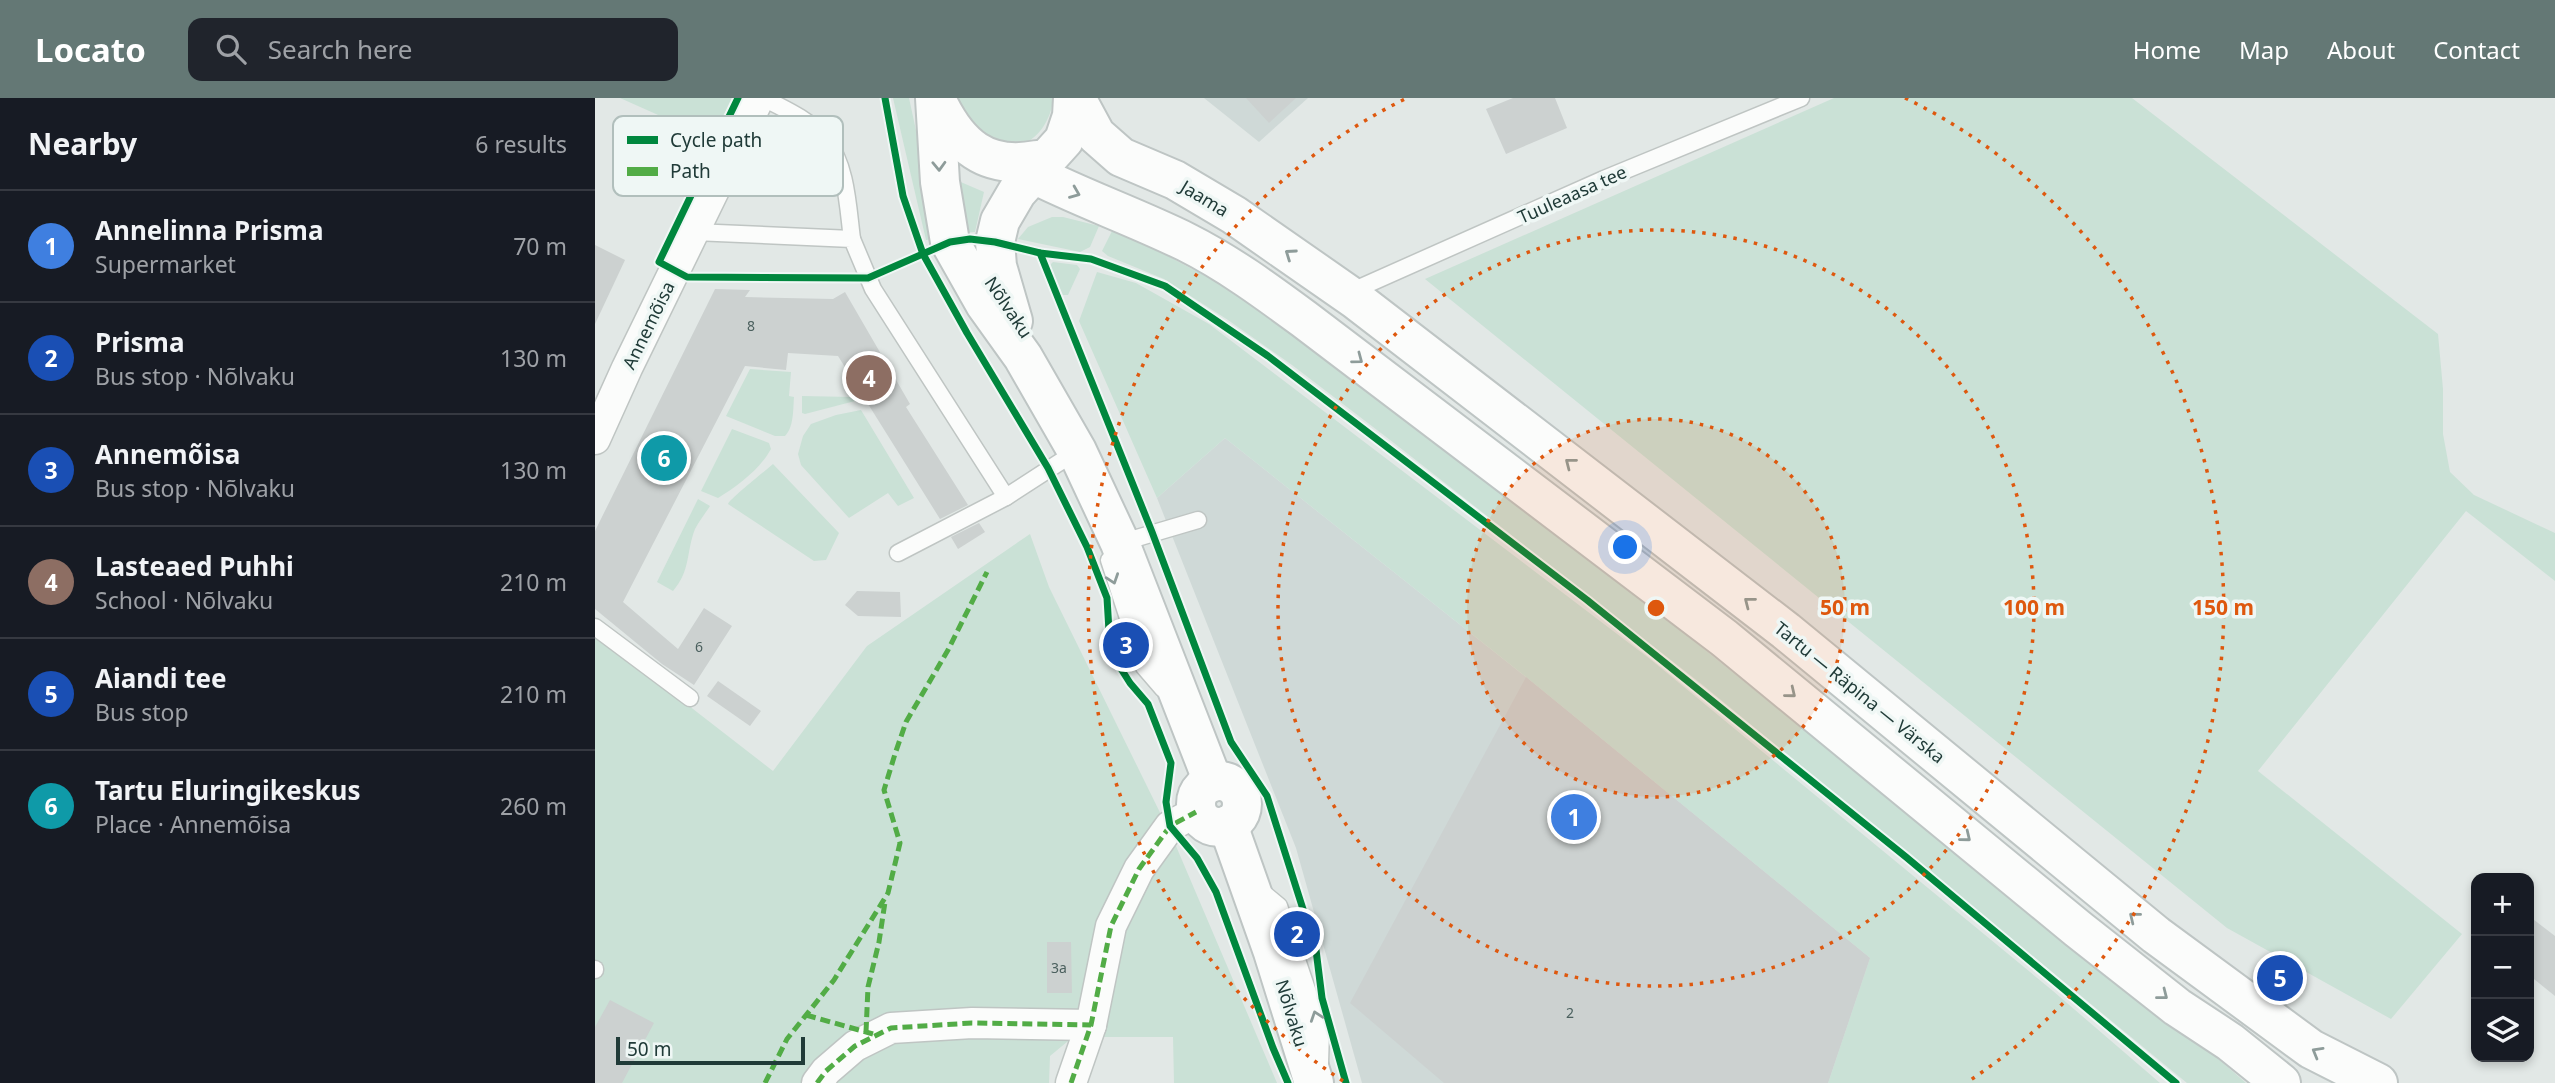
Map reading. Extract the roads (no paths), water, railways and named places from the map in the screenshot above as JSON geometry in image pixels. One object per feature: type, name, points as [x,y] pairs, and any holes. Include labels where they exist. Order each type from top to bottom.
[{"type":"main road","points":[[935,98],[946,120],[964,143],[975,152],[994,160],[1032,163],[1188,243],[1244,276],[1304,318],[1724,638],[2078,929],[2177,1007],[2230,1042],[2281,1083]]},
{"type":"main road","name":"Nõlvaku","points":[[935,98],[940,182],[950,242],[985,304],[1023,356],[1077,451],[1113,528],[1189,720],[1212,806],[1249,882],[1314,1083]]},
{"type":"main road","name":"Nõlvaku","points":[[1023,356],[996,266],[995,242],[1000,221],[1032,163],[1064,140],[1072,116],[1074,98]]},
{"type":"main road","name":"Jaama","points":[[1074,98],[1096,135],[1121,157],[1175,180],[1234,215],[1346,293]]},
{"type":"main road","name":"Tartu — Räpina — Värska","points":[[1346,293],[1786,631],[2156,935],[2311,1049],[2378,1083]]},
{"type":"street","name":"Annemõisa","points":[[752,116],[761,98]]},
{"type":"street","name":"Annemõisa","points":[[595,439],[712,196]]},
{"type":"street","points":[[1071,1083],[1091,1025],[1111,926],[1139,869],[1170,826],[1212,806]]},
{"type":"street","points":[[817,1083],[826,1071],[855,1046],[891,1028],[972,1023],[1091,1025]]},
{"type":"lane","points":[[761,98],[795,116]]},
{"type":"lane","name":"Tuuleaasa tee","points":[[1346,293],[1604,179],[1801,98]]},
{"type":"lane","points":[[843,189],[852,239],[873,289],[1006,497]]},
{"type":"lane","points":[[694,232],[852,239]]},
{"type":"lane","points":[[898,553],[1006,497],[1077,451]]},
{"type":"lane","points":[[1113,528],[1198,520]]},
{"type":"lane","points":[[595,627],[690,698]]},
{"type":"lane","points":[[1249,882],[1279,906],[1321,1031],[1320,1083]]},
{"type":"place","name":"Lasteaed Puhhi","points":[[869,378]]},
{"type":"place","name":"Tartu Eluringikeskus","points":[[664,458]]},
{"type":"place","name":"Annemõisa","points":[[1126,645]]},
{"type":"place","name":"Annelinna Prisma","points":[[1574,817]]},
{"type":"place","name":"Prisma","points":[[1297,934]]},
{"type":"place","name":"Aiandi tee","points":[[2280,978]]}]
